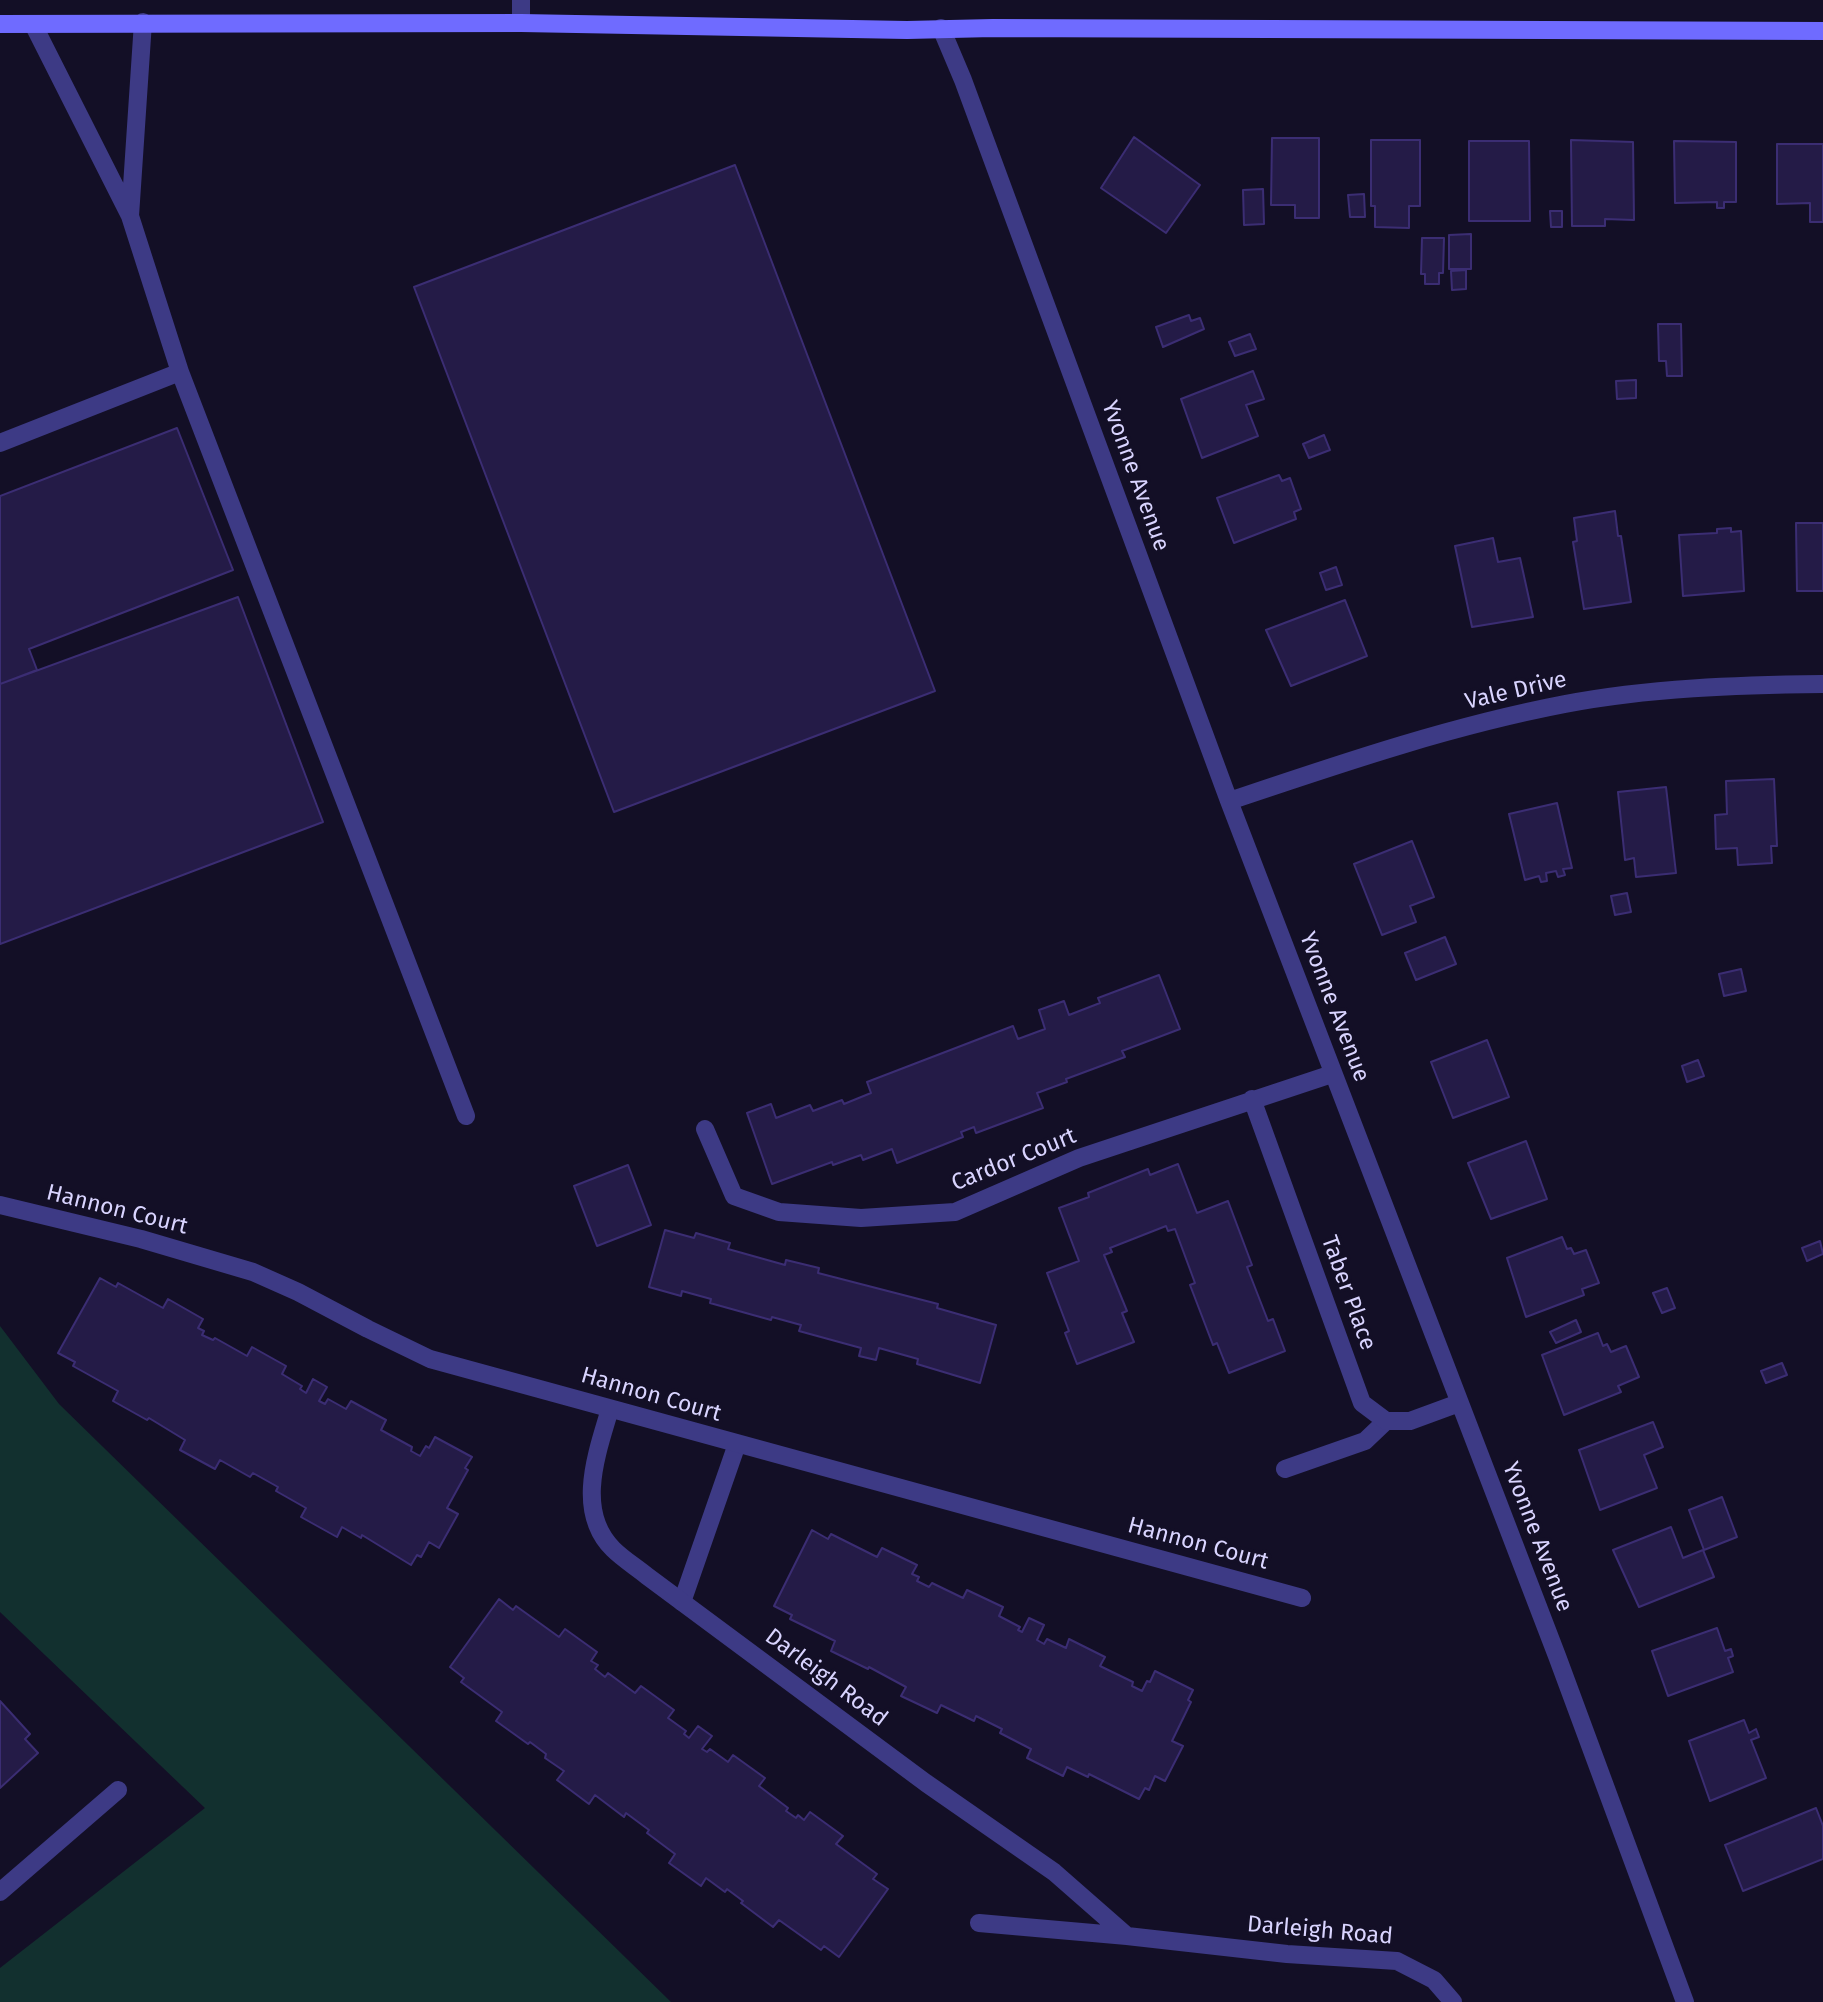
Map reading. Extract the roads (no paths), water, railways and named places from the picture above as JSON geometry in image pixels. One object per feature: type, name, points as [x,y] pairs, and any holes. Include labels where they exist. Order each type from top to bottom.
[{"type":"street","points":[[521,0],[521,23]]},
{"type":"street","points":[[130,216],[143,22]]},
{"type":"street","points":[[0,24],[521,23],[893,30],[1823,30]]},
{"type":"street","points":[[33,24],[130,216],[180,372],[466,1116]]},
{"type":"street","name":"Yvonne Avenue","points":[[941,28],[963,80],[1229,801],[1557,1656],[1685,2002]]},
{"type":"street","points":[[0,443],[180,372]]},
{"type":"street","name":"Vale Drive","points":[[1229,801],[1422,739],[1567,704],[1673,690],[1823,684]]},
{"type":"street","name":"Cardor Court","points":[[705,1129],[734,1196],[779,1212],[861,1218],[956,1212],[1079,1158],[1332,1073]]},
{"type":"street","name":"Taber Place","points":[[1252,1099],[1362,1404],[1386,1421]]},
{"type":"street","name":"Hannon Court","points":[[0,1205],[141,1239],[253,1272],[299,1292],[430,1359],[1302,1598]]},
{"type":"street","points":[[1285,1469],[1365,1441],[1386,1421],[1410,1421],[1459,1403]]},
{"type":"street","name":"Darleigh Road","points":[[610,1409],[594,1465],[592,1483],[593,1509],[599,1528],[612,1548],[926,1783],[1054,1872],[1127,1936]]},
{"type":"street","points":[[682,1602],[737,1444]]},
{"type":"street","points":[[0,1892],[118,1790]]},
{"type":"street","name":"Darleigh Road","points":[[979,1923],[1287,1954],[1397,1961],[1434,1980],[1453,2002]]}]
